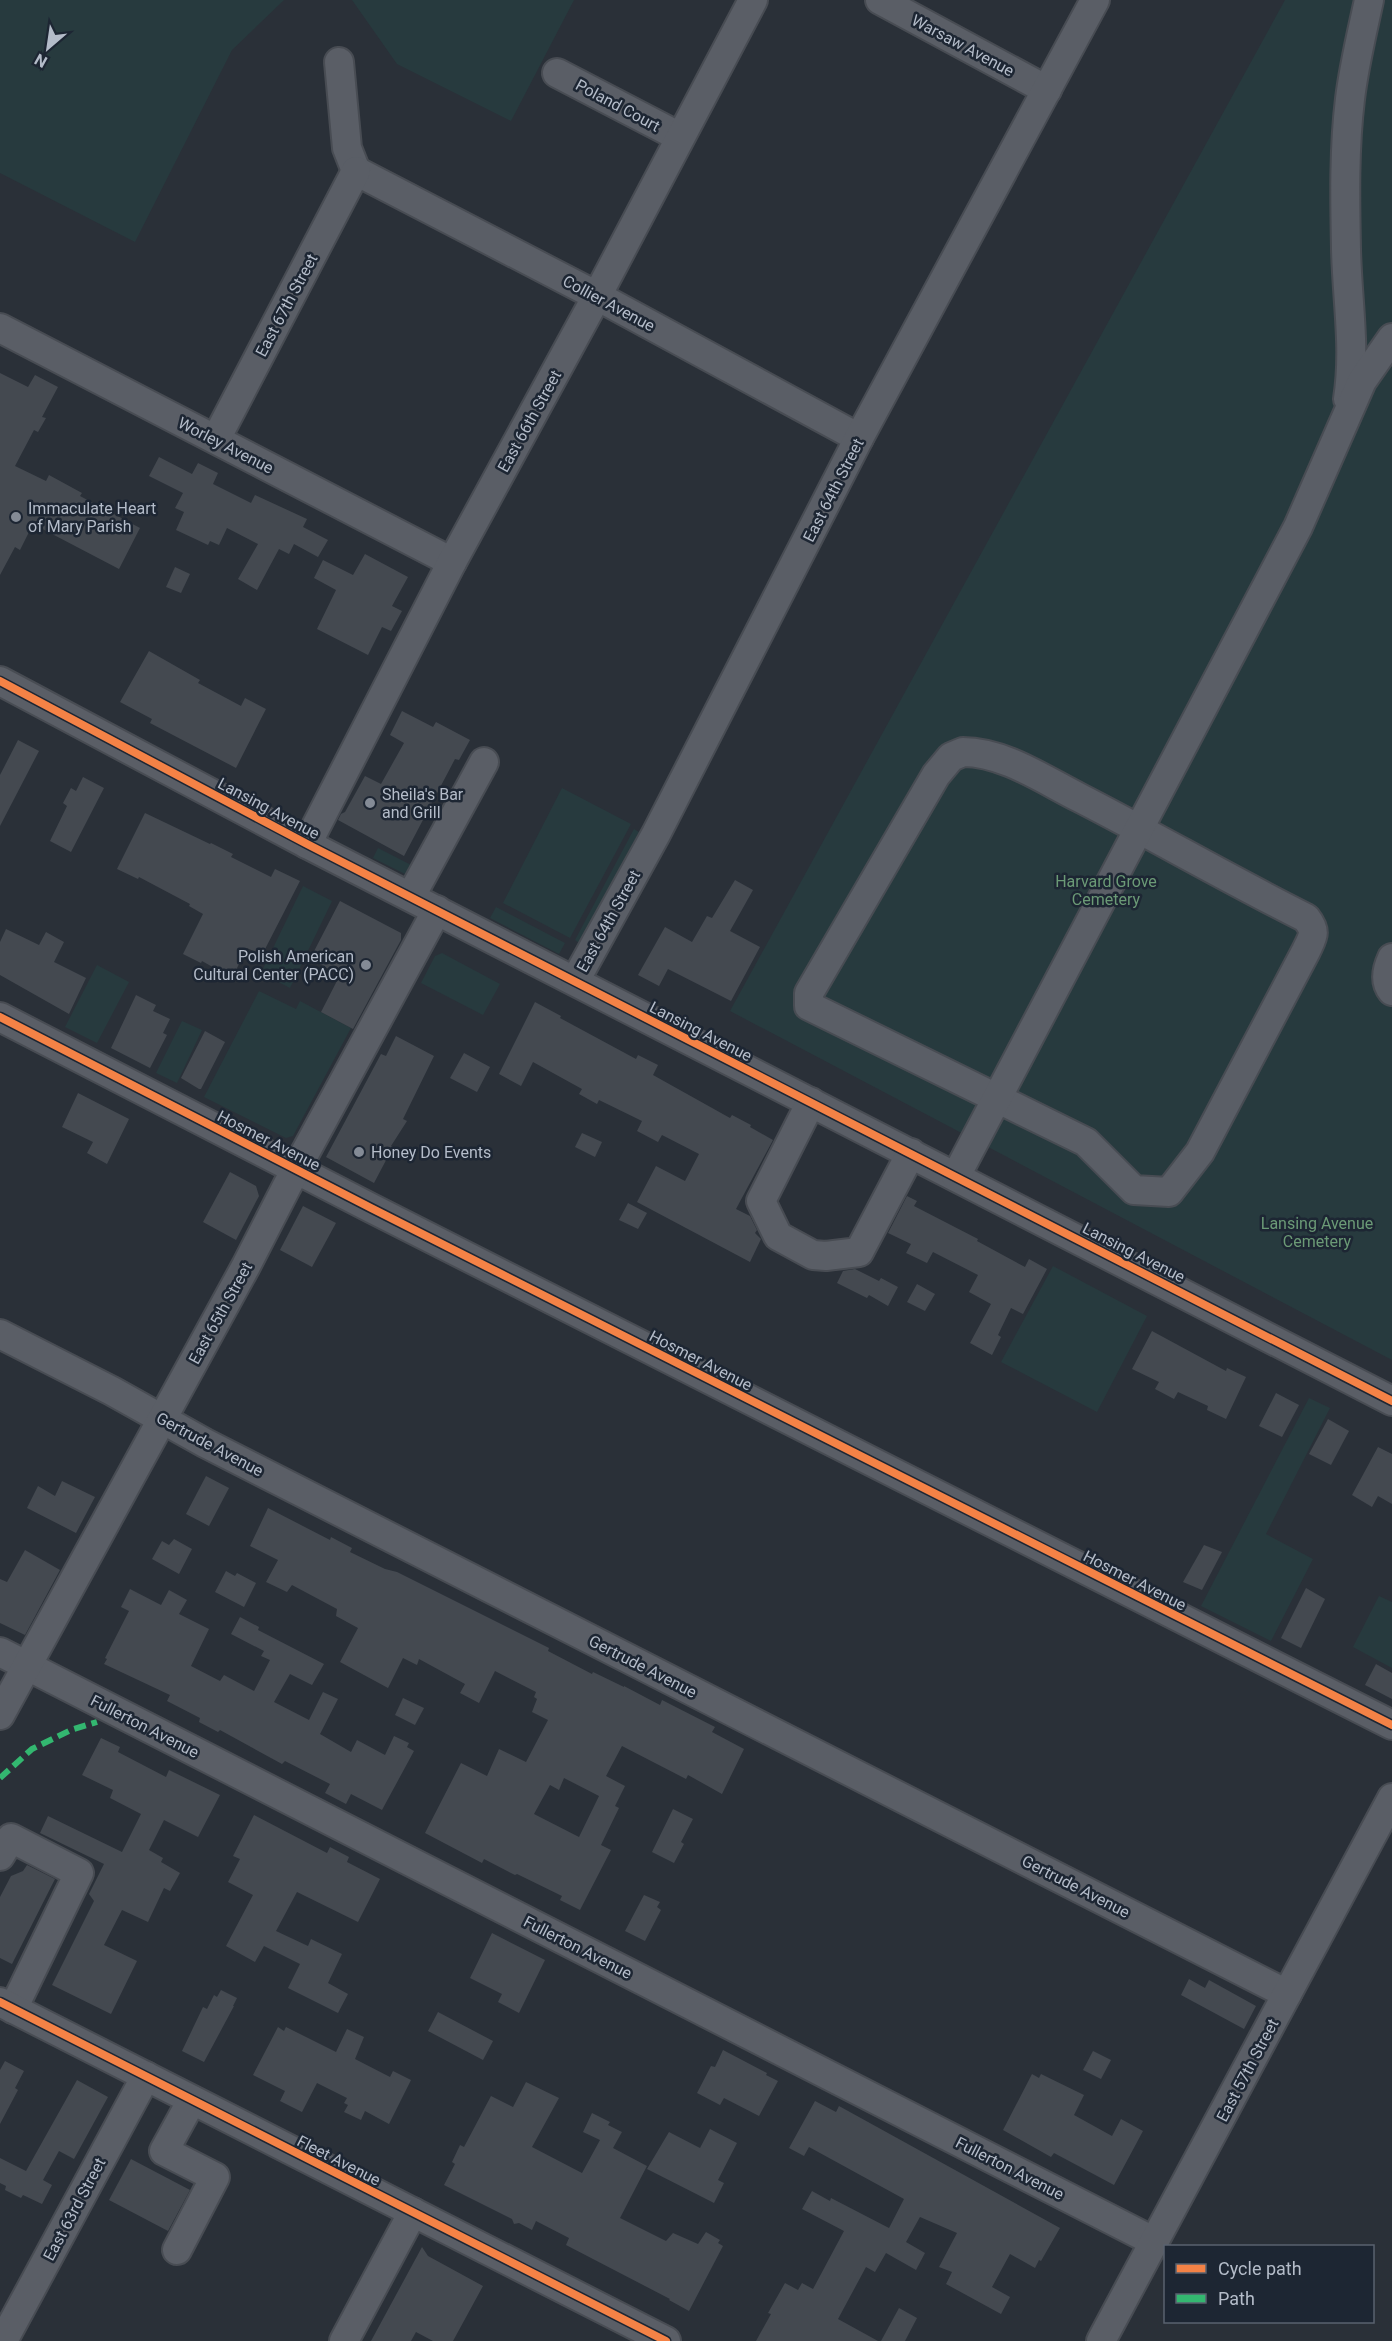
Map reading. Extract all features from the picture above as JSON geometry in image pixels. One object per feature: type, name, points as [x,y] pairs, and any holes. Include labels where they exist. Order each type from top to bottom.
[{"type":"street","name":"East 66th Street","points":[[307,844],[452,562],[597,296],[753,0]]},
{"type":"street","name":"Warsaw Avenue","points":[[880,0],[1047,90]]},
{"type":"street","name":"East 64th Street","points":[[574,981],[656,834],[859,438],[1095,0]]},
{"type":"street","points":[[1345,419],[1352,368],[1346,251],[1346,143],[1355,66],[1369,0]]},
{"type":"street","points":[[339,62],[347,148],[356,171]]},
{"type":"street","name":"Poland Court","points":[[557,73],[680,137]]},
{"type":"street","name":"Collier Avenue","points":[[356,171],[597,296],[859,438]]},
{"type":"street","name":"East 67th Street","points":[[216,439],[356,171]]},
{"type":"street","name":"Worley Avenue","points":[[0,328],[452,562]]},
{"type":"street","points":[[956,1176],[1298,527],[1362,381],[1392,338]]},
{"type":"street","name":"Lansing Avenue","points":[[0,681],[307,844],[1392,1401]]},
{"type":"street","points":[[963,752],[976,752],[1011,763],[1140,828],[1306,918],[1313,927],[1313,936],[1306,951],[1200,1152],[1169,1192],[1134,1190],[1086,1142],[996,1097],[809,1006],[809,993],[936,775],[951,757],[963,752]]},
{"type":"street","points":[[411,896],[484,762]]},
{"type":"street","name":"East 65th Street","points":[[0,1715],[246,1266],[437,910]]},
{"type":"street","points":[[1392,958],[1387,973],[1389,988],[1392,992]]},
{"type":"street","name":"Hosmer Avenue","points":[[0,1017],[371,1208],[1392,1725]]},
{"type":"street","points":[[811,1102],[761,1201],[778,1236],[813,1255],[826,1256],[859,1252],[911,1153]]},
{"type":"street","name":"Gertrude Avenue","points":[[0,1334],[162,1420],[1287,1994]]},
{"type":"street","name":"Fullerton Avenue","points":[[0,1652],[1155,2242]]},
{"type":"street","name":"East 57th Street","points":[[1101,2341],[1392,1798]]},
{"type":"street","points":[[0,1856],[11,1838],[80,1873],[7,2005]]},
{"type":"street","name":"Fleet Avenue","points":[[7,2005],[666,2341]]},
{"type":"street","name":"East 63rd Street","points":[[3,2341],[146,2076]]},
{"type":"street","points":[[177,2250],[215,2177],[164,2151],[192,2100]]},
{"type":"street","points":[[344,2341],[413,2212]]},
{"type":"green space","points":[[0,0],[284,0],[232,50],[135,242],[0,173]]},
{"type":"green space","points":[[352,0],[574,0],[511,121],[397,64]]},
{"type":"green space","name":"Harvard Grove Cemetery","points":[[1285,0],[1392,0],[1392,1360],[730,1011]]},
{"type":"green space","points":[[562,788],[631,824],[570,938],[503,903]]},
{"type":"green space","points":[[634,829],[639,832],[579,943],[575,940]]},
{"type":"green space","points":[[378,848],[419,869],[411,877],[373,858]]},
{"type":"green space","points":[[303,886],[332,901],[290,988],[261,973]]},
{"type":"green space","points":[[496,907],[565,943],[559,954],[490,918]]},
{"type":"green space","points":[[442,953],[500,984],[483,1015],[421,983],[435,956]]},
{"type":"green space","points":[[97,965],[129,982],[97,1043],[65,1027]]},
{"type":"green space","points":[[259,991],[296,1009],[300,1001],[351,1028],[293,1136],[286,1138],[204,1097]]},
{"type":"green space","points":[[182,1021],[202,1030],[177,1083],[156,1073]]},
{"type":"green space","points":[[1053,1266],[1147,1316],[1097,1412],[1001,1362]]},
{"type":"green space","points":[[1309,1398],[1330,1408],[1266,1534],[1313,1559],[1271,1641],[1201,1606]]},
{"type":"green space","points":[[1379,1596],[1392,1602],[1392,1668],[1353,1647]]},
{"type":"building","points":[[0,373],[28,387],[35,375],[58,387],[42,417],[46,418],[38,432],[34,430],[15,466],[46,481],[49,475],[82,493],[80,496],[140,528],[119,569],[33,524],[20,550],[15,547],[0,575]]},
{"type":"building","points":[[159,457],[192,474],[198,463],[218,473],[213,484],[251,503],[255,495],[307,519],[303,527],[328,540],[318,557],[294,544],[289,554],[279,549],[257,590],[238,579],[258,544],[227,528],[219,545],[210,541],[208,545],[176,530],[184,512],[175,508],[183,493],[149,476]]},
{"type":"building","points":[[365,554],[408,577],[392,606],[402,611],[391,631],[382,627],[368,655],[317,629],[336,590],[314,578],[323,560],[353,575]]},
{"type":"building","points":[[175,567],[190,574],[181,593],[166,587]]},
{"type":"building","points":[[149,651],[200,680],[198,683],[241,706],[245,698],[266,709],[236,768],[150,723],[152,719],[120,702]]},
{"type":"building","points":[[402,711],[433,727],[436,722],[470,740],[459,760],[455,759],[404,856],[338,820],[365,776],[381,784],[404,743],[390,735]]},
{"type":"building","points":[[18,740],[39,751],[0,826],[0,775]]},
{"type":"building","points":[[83,777],[104,788],[71,852],[50,841],[67,806],[63,803],[71,788],[76,791]]},
{"type":"building","points":[[145,813],[233,854],[231,857],[271,877],[275,869],[300,881],[262,955],[247,948],[232,978],[202,961],[201,963],[183,954],[203,914],[189,906],[190,904],[139,877],[138,879],[117,869]]},
{"type":"building","points":[[735,880],[753,890],[730,931],[760,947],[731,1001],[668,969],[659,986],[638,975],[665,927],[692,942],[707,916],[712,918]]},
{"type":"building","name":"Polish American Cultural Center (PACC)","points":[[340,901],[401,933],[401,940],[353,1029],[321,1012],[340,975],[310,959]]},
{"type":"building","points":[[6,929],[39,945],[46,932],[64,942],[54,962],[86,978],[69,1014],[0,975],[0,942]]},
{"type":"building","points":[[136,995],[156,1005],[153,1011],[170,1019],[163,1033],[167,1035],[150,1068],[111,1048]]},
{"type":"building","points":[[535,1002],[636,1059],[638,1055],[658,1065],[653,1075],[730,1118],[732,1115],[751,1125],[750,1127],[773,1140],[736,1209],[750,1216],[757,1230],[755,1233],[761,1239],[750,1262],[637,1202],[656,1166],[685,1181],[699,1154],[662,1135],[658,1142],[637,1131],[642,1121],[599,1100],[597,1104],[579,1094],[582,1089],[533,1062],[521,1086],[499,1074]]},
{"type":"building","points":[[205,1031],[225,1042],[199,1089],[181,1078]]},
{"type":"building","points":[[396,1036],[434,1056],[403,1119],[407,1121],[391,1146],[393,1147],[374,1183],[326,1157],[381,1054],[386,1056]]},
{"type":"building","points":[[464,1053],[490,1067],[477,1092],[450,1078]]},
{"type":"building","points":[[78,1093],[129,1119],[107,1164],[87,1153],[93,1142],[62,1127]]},
{"type":"building","points":[[582,1133],[602,1142],[595,1157],[575,1147]]},
{"type":"building","points":[[230,1172],[256,1186],[259,1196],[236,1240],[203,1222]]},
{"type":"building","points":[[907,1196],[917,1201],[914,1206],[978,1239],[977,1241],[1025,1267],[1029,1259],[1047,1269],[1023,1314],[1011,1308],[998,1335],[1001,1337],[992,1355],[970,1343],[991,1304],[969,1292],[978,1275],[933,1252],[927,1263],[906,1253],[911,1244],[888,1233]]},
{"type":"building","points":[[628,1203],[647,1213],[638,1229],[619,1220]]},
{"type":"building","points":[[303,1206],[336,1223],[312,1267],[280,1250]]},
{"type":"building","points":[[855,1269],[879,1281],[881,1278],[898,1287],[888,1306],[869,1295],[867,1298],[837,1283],[843,1271]]},
{"type":"building","points":[[917,1284],[935,1294],[925,1311],[907,1302]]},
{"type":"building","points":[[1152,1331],[1226,1371],[1227,1368],[1246,1377],[1226,1419],[1207,1410],[1208,1406],[1178,1392],[1174,1399],[1155,1389],[1159,1382],[1132,1369]]},
{"type":"building","points":[[1276,1393],[1299,1405],[1282,1437],[1259,1426]]},
{"type":"building","points":[[1328,1419],[1349,1431],[1331,1465],[1309,1454]]},
{"type":"building","points":[[1378,1447],[1392,1454],[1392,1504],[1378,1496],[1372,1507],[1352,1495]]},
{"type":"building","points":[[206,1476],[229,1488],[209,1526],[186,1514]]},
{"type":"building","points":[[62,1481],[95,1497],[76,1533],[27,1508],[38,1486],[55,1496]]},
{"type":"building","points":[[268,1508],[330,1540],[331,1537],[352,1548],[350,1552],[385,1569],[397,1572],[549,1648],[548,1651],[592,1674],[593,1672],[624,1686],[660,1705],[662,1700],[715,1727],[712,1732],[744,1749],[722,1794],[688,1775],[686,1779],[622,1746],[606,1776],[625,1786],[615,1806],[619,1808],[601,1845],[611,1850],[580,1910],[560,1900],[562,1896],[484,1859],[482,1863],[425,1833],[461,1763],[487,1776],[499,1749],[526,1762],[548,1720],[532,1712],[537,1699],[534,1697],[536,1692],[495,1671],[479,1703],[460,1693],[465,1684],[419,1659],[417,1665],[403,1658],[388,1688],[340,1662],[358,1628],[336,1616],[337,1609],[292,1585],[287,1592],[266,1582],[278,1560],[250,1546]],"holes":[[[564,1778],[599,1796],[579,1837],[534,1814],[550,1785],[559,1790]]]},
{"type":"building","points":[[174,1539],[192,1549],[179,1574],[152,1559],[162,1541],[169,1545]]},
{"type":"building","points":[[1204,1545],[1222,1552],[1202,1590],[1183,1582]]},
{"type":"building","points":[[25,1550],[60,1570],[25,1635],[0,1623],[0,1579],[7,1582]]},
{"type":"building","points":[[226,1571],[235,1576],[237,1573],[256,1583],[244,1607],[215,1592]]},
{"type":"building","points":[[1306,1588],[1325,1599],[1301,1648],[1281,1638]]},
{"type":"building","points":[[130,1589],[161,1605],[169,1590],[187,1600],[179,1614],[209,1629],[191,1666],[220,1681],[224,1675],[254,1691],[270,1660],[261,1656],[264,1651],[231,1634],[240,1617],[259,1627],[258,1630],[324,1664],[312,1685],[290,1674],[274,1702],[309,1720],[323,1692],[338,1699],[320,1734],[351,1752],[357,1740],[385,1755],[394,1736],[409,1743],[407,1747],[414,1751],[382,1810],[351,1794],[346,1804],[325,1793],[330,1784],[285,1761],[282,1764],[220,1730],[218,1732],[199,1722],[200,1718],[167,1701],[170,1695],[104,1664],[129,1611],[121,1607]]},
{"type":"building","points":[[1376,1664],[1392,1673],[1392,1699],[1365,1685]]},
{"type":"building","points":[[403,1698],[424,1708],[415,1725],[395,1715]]},
{"type":"building","points":[[101,1738],[120,1747],[118,1752],[166,1777],[169,1770],[220,1795],[198,1837],[164,1820],[149,1850],[163,1858],[161,1862],[180,1873],[170,1891],[164,1888],[148,1922],[122,1910],[104,1945],[137,1961],[111,2014],[52,1985],[94,1901],[89,1894],[104,1864],[40,1833],[48,1816],[122,1852],[141,1814],[110,1798],[113,1790],[82,1775]]},
{"type":"building","points":[[673,1809],[693,1819],[681,1842],[684,1844],[674,1863],[652,1852]]},
{"type":"building","points":[[254,1815],[327,1853],[330,1847],[349,1857],[347,1862],[380,1879],[358,1922],[297,1892],[276,1931],[308,1946],[311,1939],[342,1954],[328,1983],[348,1994],[338,2013],[288,1988],[300,1964],[264,1946],[255,1962],[226,1946],[253,1895],[228,1882],[240,1859],[233,1856]]},
{"type":"building","points":[[27,1865],[55,1879],[12,1964],[0,1958],[0,1897],[11,1876],[23,1871]]},
{"type":"building","points":[[644,1895],[660,1902],[657,1907],[661,1910],[645,1941],[625,1931]]},
{"type":"building","points":[[492,1933],[545,1960],[519,2013],[498,2002],[502,1994],[470,1978]]},
{"type":"building","points":[[1189,1979],[1205,1988],[1209,1980],[1256,2006],[1244,2029],[1181,1995]]},
{"type":"building","points":[[221,1990],[237,1998],[204,2062],[182,2051],[203,2007],[207,2009],[214,1995],[217,1997]]},
{"type":"building","points":[[438,2012],[493,2041],[483,2060],[428,2031]]},
{"type":"building","points":[[278,2027],[284,2031],[286,2027],[336,2052],[347,2029],[364,2037],[355,2059],[390,2077],[393,2071],[411,2080],[389,2124],[365,2111],[361,2120],[344,2112],[348,2105],[344,2103],[347,2098],[317,2083],[302,2112],[280,2101],[285,2091],[253,2075]]},
{"type":"building","points":[[723,2050],[778,2081],[759,2116],[724,2098],[720,2105],[697,2093],[711,2066],[715,2067]]},
{"type":"building","points":[[1093,2051],[1111,2060],[1101,2079],[1083,2070]]},
{"type":"building","points":[[5,2061],[24,2071],[15,2088],[18,2090],[0,2124],[0,2070]]},
{"type":"building","points":[[1032,2074],[1039,2078],[1041,2074],[1084,2095],[1074,2115],[1112,2136],[1121,2119],[1143,2131],[1114,2185],[1054,2153],[1051,2157],[1003,2130]]},
{"type":"building","points":[[77,2080],[108,2097],[74,2159],[59,2151],[43,2180],[52,2185],[42,2204],[23,2195],[21,2198],[5,2190],[6,2186],[0,2183],[0,2158],[26,2171]]},
{"type":"building","points":[[526,2082],[559,2098],[532,2147],[582,2173],[600,2140],[583,2132],[592,2113],[610,2122],[608,2125],[622,2132],[613,2148],[647,2166],[620,2218],[666,2241],[673,2233],[698,2244],[706,2232],[720,2240],[718,2243],[723,2246],[689,2311],[566,2245],[569,2238],[536,2221],[532,2230],[519,2223],[514,2224],[512,2219],[444,2185],[455,2164],[452,2162],[460,2145],[464,2147],[491,2096],[513,2107]]},
{"type":"building","points":[[815,2101],[836,2112],[839,2106],[1060,2228],[1035,2268],[1010,2254],[992,2287],[1010,2297],[1001,2314],[946,2284],[952,2272],[939,2267],[957,2233],[920,2217],[906,2242],[925,2253],[916,2270],[886,2253],[875,2272],[866,2267],[838,2319],[878,2341],[756,2341],[785,2283],[798,2290],[802,2283],[813,2289],[844,2231],[802,2209],[812,2191],[830,2201],[831,2198],[889,2228],[904,2199],[809,2147],[804,2156],[789,2148]]},
{"type":"building","points":[[710,2129],[737,2143],[718,2180],[724,2183],[714,2203],[647,2169],[669,2132],[700,2148]]},
{"type":"building","points":[[131,2159],[190,2190],[168,2231],[109,2200]]},
{"type":"building","points":[[422,2247],[428,2256],[483,2286],[453,2341],[433,2341],[416,2332],[411,2341],[371,2341]]},
{"type":"building","points":[[899,2308],[917,2318],[905,2341],[881,2341]]},
{"type":"marked path","points":[[0,1778],[32,1749],[71,1730],[97,1722]]},
{"type":"cycle path","points":[[0,681],[307,844],[1392,1401]]},
{"type":"cycle path","points":[[0,1017],[371,1208],[1392,1725]]},
{"type":"cycle path","points":[[0,2002],[666,2341]]},
{"type":"place","name":"Immaculate Heart of Mary Parish","points":[[16,517]]},
{"type":"place","name":"Sheila's Bar and Grill","points":[[370,803]]},
{"type":"place","name":"Polish American Cultural Center (PACC)","points":[[366,965]]},
{"type":"place","name":"Honey Do Events","points":[[359,1152]]},
{"type":"park label","name":"Lansing Avenue Cemetery","points":[[1317,1232]]}]
